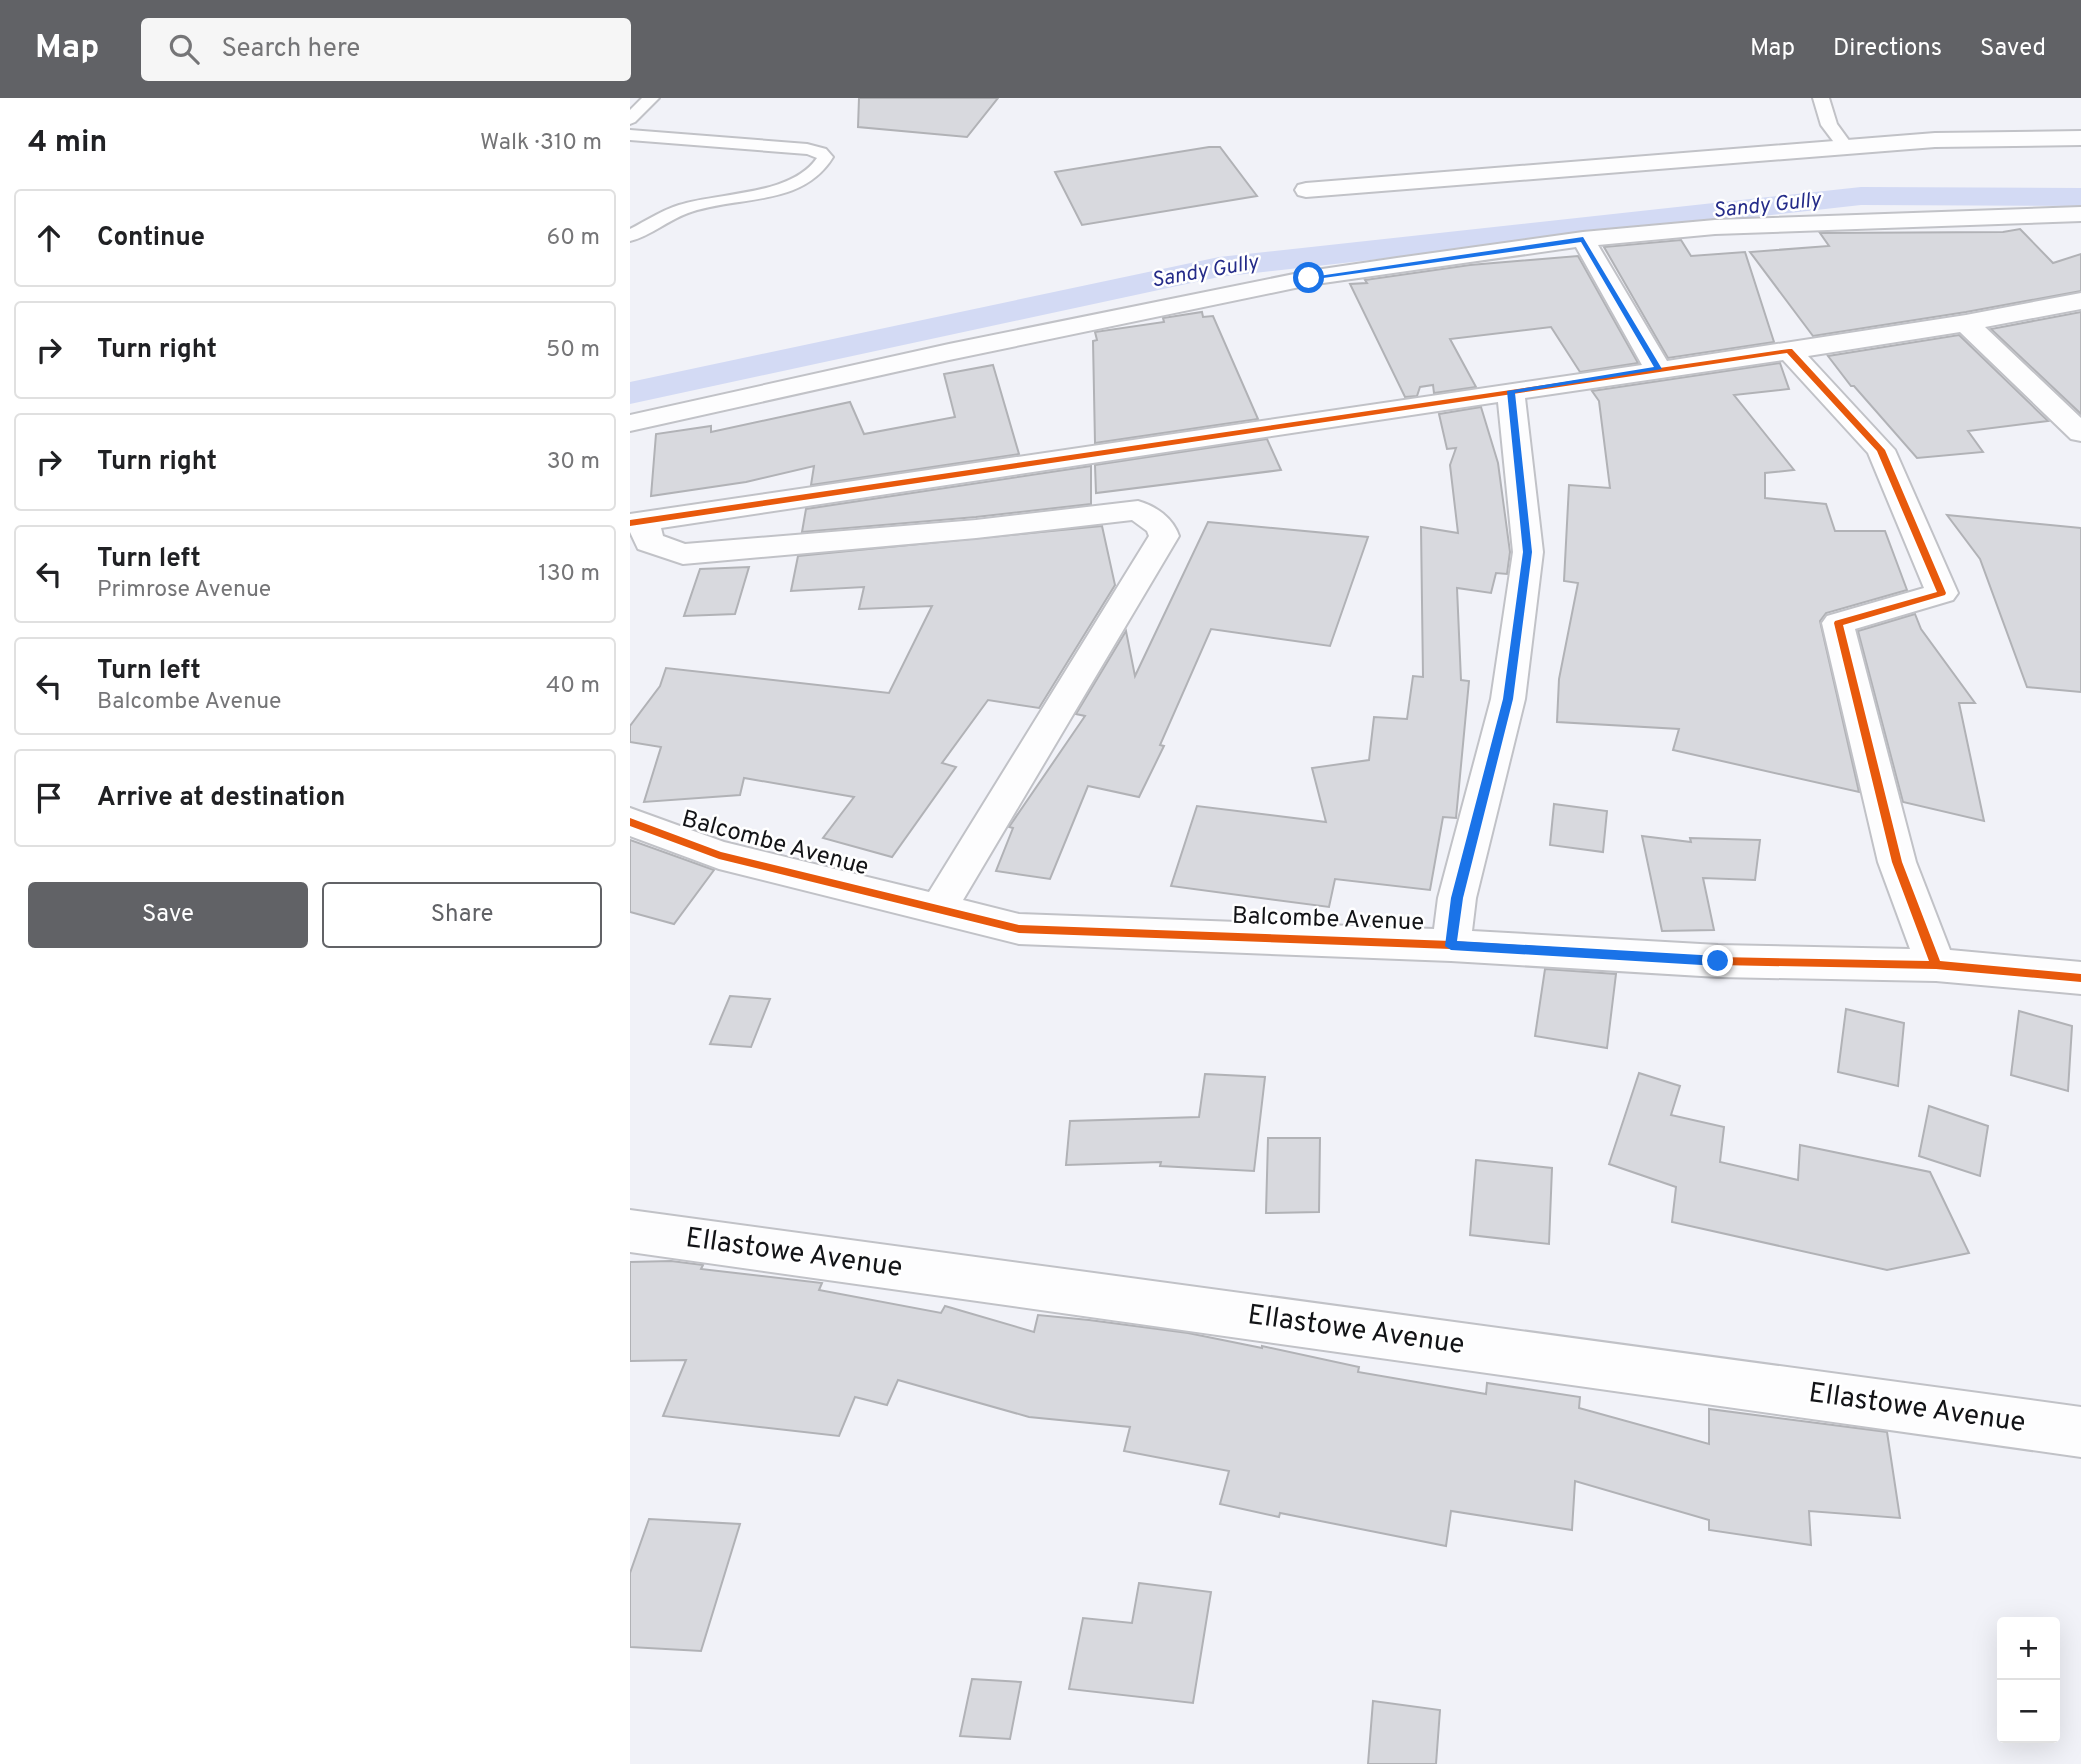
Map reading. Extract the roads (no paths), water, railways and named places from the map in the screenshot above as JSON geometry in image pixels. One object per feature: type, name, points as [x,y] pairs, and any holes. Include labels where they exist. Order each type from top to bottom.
[{"type":"street","points":[[1306,190],[1845,146],[1935,140],[2081,138]]},
{"type":"street","points":[[630,423],[949,352],[1309,278],[1583,239],[1716,227],[2081,214]]},
{"type":"street","points":[[1583,239],[1658,369]]},
{"type":"street","points":[[938,909],[1164,536],[1161,527],[1138,510],[976,529],[683,554],[649,542],[638,522],[1789,351],[1966,323],[2081,301]]},
{"type":"street","points":[[1966,323],[2081,433]]},
{"type":"street","points":[[1789,351],[1881,450],[1942,593],[1838,623],[1897,862],[1936,965]]},
{"type":"street","points":[[1451,946],[1457,898],[1508,699],[1528,552],[1511,391]]},
{"type":"street","name":"Balcombe Avenue","points":[[630,822],[719,855],[1019,929],[1451,946],[1718,961],[1936,965],[2081,978]]},
{"type":"street","name":"Ellastowe Avenue","points":[[630,1231],[2081,1432]]},
{"type":"lane","points":[[630,119],[651,98]]},
{"type":"lane","points":[[1821,98],[1829,125],[1845,146]]},
{"type":"lane","points":[[630,135],[807,149],[820,152],[825,157],[819,168],[805,181],[789,187],[683,209],[630,236]]},
{"type":"waterway","name":"Sandy Gully","points":[[630,393],[1219,267],[1861,196],[2081,197]]}]
